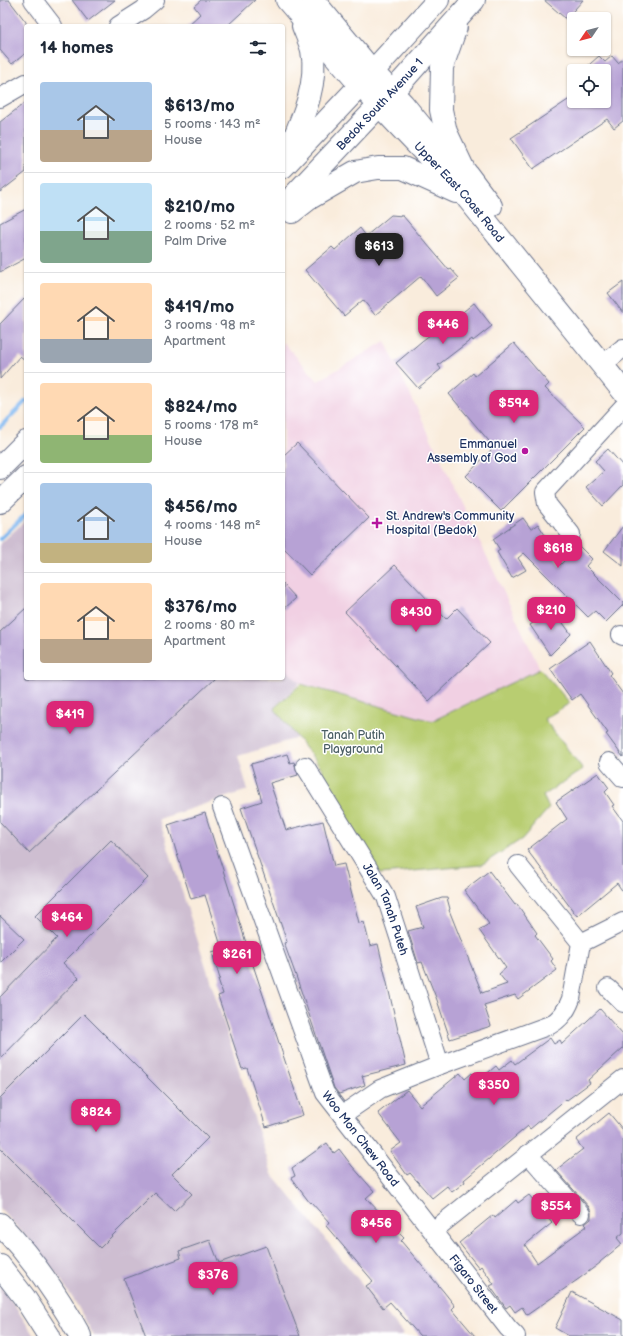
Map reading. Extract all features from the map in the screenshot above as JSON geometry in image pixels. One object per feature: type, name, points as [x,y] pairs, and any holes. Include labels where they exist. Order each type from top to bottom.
[{"type":"main road","points":[[285,165],[438,0]]},
{"type":"main road","name":"Bedok South Avenue 1","points":[[285,205],[474,0]]},
{"type":"main road","points":[[285,159],[298,129],[311,92],[314,77],[312,49],[299,4]]},
{"type":"main road","name":"Upper East Coast Road","points":[[299,4],[503,224],[535,274]]},
{"type":"main road","points":[[459,18],[442,66],[441,110],[446,132],[464,170],[503,224]]},
{"type":"main road","name":"Upper East Coast Road","points":[[385,98],[465,195],[614,361],[623,391]]},
{"type":"main road","points":[[285,218],[310,198],[355,172],[378,168],[402,168],[465,195]]},
{"type":"main road","points":[[0,468],[24,444]]},
{"type":"main road","points":[[0,502],[24,479]]},
{"type":"main road","points":[[0,1224],[28,1255],[48,1282],[67,1311],[80,1336]]},
{"type":"main road","points":[[0,1266],[24,1297],[49,1336]]},
{"type":"street","points":[[33,0],[51,24]]},
{"type":"street","points":[[121,24],[143,10],[155,0]]},
{"type":"street","points":[[0,98],[24,84]]},
{"type":"street","points":[[571,534],[546,504],[545,492],[623,407]]},
{"type":"street","points":[[609,762],[623,778]]},
{"type":"street","name":"Jalan Tanah Puteh","points":[[305,766],[386,897],[440,1065]]},
{"type":"street","name":"Woo Mon Chew Road","points":[[222,807],[325,1093],[433,1231]]},
{"type":"street","points":[[518,866],[582,943]]},
{"type":"street","points":[[582,943],[623,922]]},
{"type":"street","points":[[342,1115],[380,1089],[556,1022],[568,1007],[582,943]]},
{"type":"street","points":[[608,988],[623,1003]]},
{"type":"street","points":[[433,1231],[528,1154],[621,1084]]},
{"type":"street","points":[[528,1154],[580,1214]]},
{"type":"street","name":"Figaro Street","points":[[433,1231],[509,1333]]},
{"type":"shaded area","name":"St. Andrew's Community Hospital (Bedok)","points":[[385,341],[540,669],[432,721],[300,683],[285,668],[285,344],[318,381]]},
{"type":"shaded area","points":[[24,522],[24,680],[285,680],[285,668],[300,683],[274,708],[297,738],[238,756],[248,790],[159,819],[272,1174],[403,1334],[402,1336],[94,1336],[58,1275],[37,1248],[0,1208],[0,544]]},
{"type":"shaded area","points":[[0,1287],[15,1306],[34,1336],[0,1336]]},
{"type":"green space","name":"Tanah Putih Playground","points":[[540,669],[570,703],[544,719],[583,769],[543,796],[549,808],[522,839],[481,865],[380,874],[318,773],[323,770],[274,708],[301,684],[432,721]]},
{"type":"building","points":[[0,0],[9,0],[26,22],[26,24],[24,24],[24,55],[12,64],[0,50]]},
{"type":"building","points":[[72,0],[115,0],[88,21]]},
{"type":"building","points":[[201,0],[255,0],[229,24],[189,24],[200,14],[194,6]]},
{"type":"building","points":[[544,0],[583,0],[572,12],[567,12],[566,19]]},
{"type":"building","points":[[599,56],[605,62],[612,56],[618,63],[623,59],[623,121],[614,128],[607,119],[533,169],[511,138],[567,101],[567,108],[611,108],[611,64],[590,64]]},
{"type":"building","points":[[24,104],[24,174],[0,192],[0,122]]},
{"type":"building","points":[[24,210],[24,259],[0,272],[0,223]]},
{"type":"building","points":[[391,215],[403,216],[449,270],[451,269],[459,278],[436,296],[421,276],[375,315],[363,300],[344,316],[305,270],[332,247],[335,250],[360,228],[366,236]]},
{"type":"building","points":[[623,282],[623,313],[608,293]]},
{"type":"building","points":[[24,299],[24,359],[20,356],[0,379],[0,324]]},
{"type":"building","points":[[474,303],[492,326],[438,365],[441,369],[418,388],[396,363],[422,341],[447,322],[448,324]]},
{"type":"building","points":[[514,343],[549,384],[545,388],[585,427],[501,511],[466,476],[494,447],[449,394],[473,373],[475,376]]},
{"type":"building","points":[[297,443],[369,518],[310,575],[285,549],[285,454]]},
{"type":"building","points":[[608,449],[623,466],[623,485],[603,506],[586,487],[604,471],[595,461]]},
{"type":"building","points":[[523,518],[531,529],[538,524],[545,535],[541,538],[560,565],[579,546],[592,559],[586,566],[623,603],[623,605],[606,622],[595,611],[588,617],[524,553],[518,558],[526,570],[512,578],[497,552],[500,550],[493,539]]},
{"type":"building","points":[[623,526],[623,566],[604,551]]},
{"type":"building","points":[[395,565],[446,619],[457,608],[490,643],[429,701],[345,612]]},
{"type":"building","points":[[285,586],[296,598],[285,608]]},
{"type":"building","points":[[553,609],[571,634],[550,655],[530,625]]},
{"type":"building","points":[[24,610],[24,680],[213,680],[29,853],[0,822],[0,632]]},
{"type":"building","points":[[590,641],[611,673],[609,675],[623,694],[623,757],[580,694],[572,700],[550,669]]},
{"type":"building","points":[[287,754],[290,763],[294,762],[298,775],[270,783],[286,830],[323,821],[334,866],[344,864],[359,923],[364,922],[370,946],[378,944],[406,1065],[362,1076],[365,1085],[339,1094],[334,1088],[284,943],[287,942],[241,808],[262,801],[251,764]]},
{"type":"building","points":[[598,773],[609,788],[605,792],[614,805],[612,806],[623,821],[623,892],[617,883],[577,916],[527,850],[567,819],[556,802]]},
{"type":"building","points":[[205,813],[254,968],[303,1115],[266,1127],[247,1068],[242,1069],[218,996],[223,994],[212,952],[222,949],[205,895],[191,899],[168,825]]},
{"type":"building","points":[[111,840],[148,878],[63,963],[79,978],[0,1059],[0,997],[57,938],[35,916]]},
{"type":"building","points":[[489,871],[515,905],[517,904],[537,933],[535,935],[553,959],[551,961],[557,970],[518,999],[515,995],[484,1005],[491,1026],[450,1039],[422,962],[418,963],[408,931],[423,927],[416,907],[442,898],[447,898],[449,910],[482,993],[507,984],[499,974],[506,968],[479,930],[489,924],[464,890]]},
{"type":"building","points":[[0,916],[24,939],[0,963]]},
{"type":"building","points":[[600,1009],[623,1035],[623,1048],[588,1080],[590,1083],[567,1100],[566,1099],[530,1129],[528,1126],[452,1192],[447,1186],[432,1198],[410,1173],[407,1175],[390,1151],[401,1143],[378,1113],[407,1090],[420,1106],[460,1073],[465,1079],[472,1073],[478,1081],[496,1066],[499,1070],[512,1060],[515,1064],[550,1038],[554,1044],[560,1040],[562,1044]]},
{"type":"building","points":[[84,1014],[208,1138],[172,1174],[192,1194],[174,1211],[155,1193],[100,1248],[0,1148],[0,1098]]},
{"type":"building","points":[[609,1113],[623,1130],[623,1233],[617,1238],[622,1244],[580,1278],[527,1315],[522,1307],[515,1312],[510,1305],[506,1308],[490,1286],[494,1284],[481,1266],[479,1268],[459,1243],[493,1215],[495,1218],[516,1200],[518,1203],[529,1195],[552,1223],[525,1245],[537,1263],[587,1226],[585,1224],[591,1219],[589,1207],[556,1170],[583,1149],[576,1140]]},
{"type":"building","points":[[327,1143],[334,1153],[339,1149],[374,1191],[366,1198],[404,1238],[401,1241],[455,1306],[452,1309],[475,1336],[420,1336],[390,1302],[383,1308],[366,1286],[373,1281],[326,1226],[329,1222],[311,1202],[310,1203],[291,1178],[295,1176],[292,1168]]},
{"type":"building","points":[[210,1240],[219,1263],[266,1246],[300,1336],[146,1336],[124,1279],[181,1258],[179,1251]]},
{"type":"building","points":[[572,1292],[623,1320],[623,1336],[569,1336],[555,1328]]},
{"type":"waterway","points":[[0,427],[24,403]]},
{"type":"waterway","points":[[0,539],[24,516]]},
{"type":"place","name":"Emmanuel Assembly of God","points":[[525,451]]},
{"type":"place","name":"St. Andrew's Community Hospital (Bedok)","points":[[377,523]]}]
